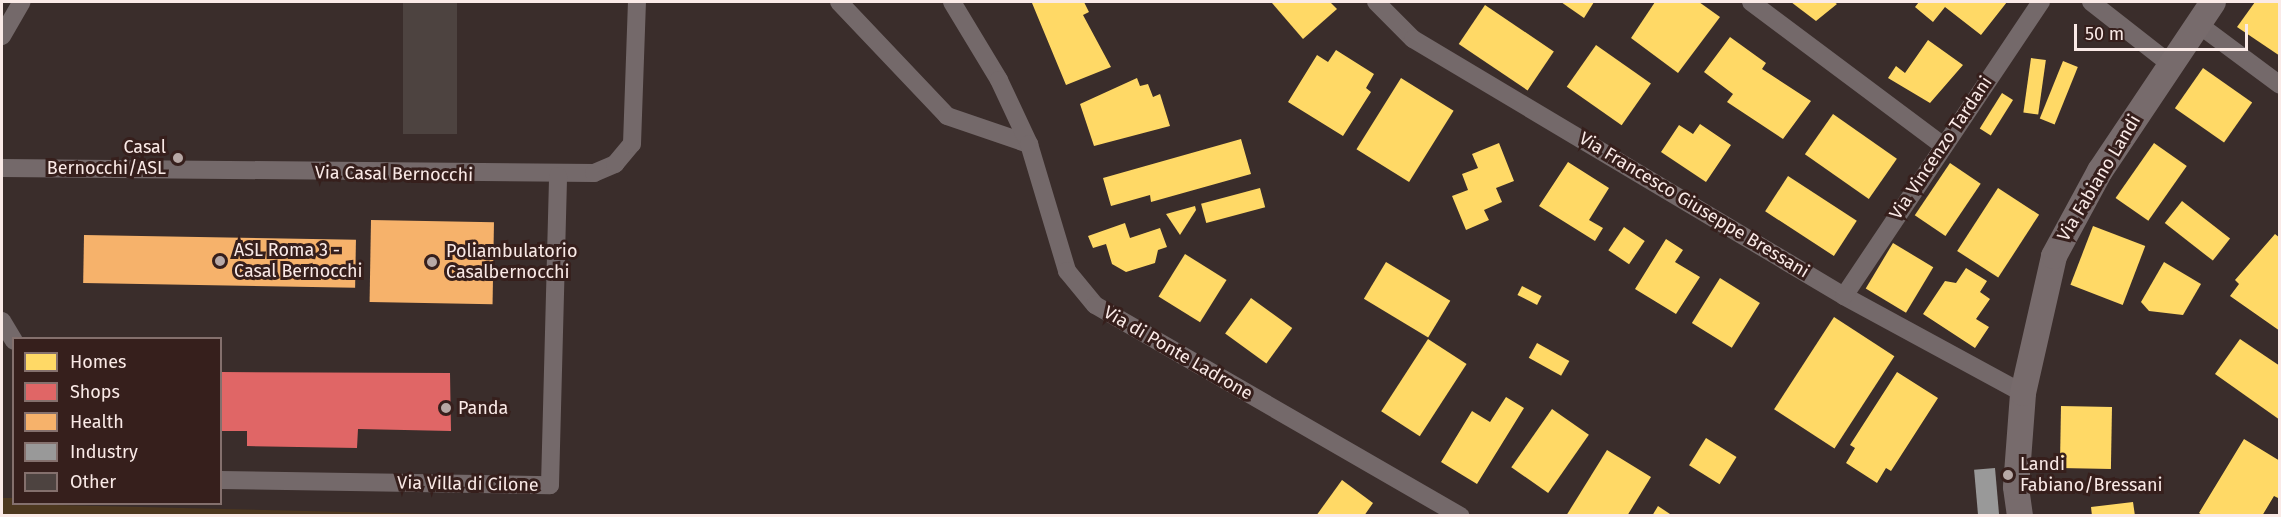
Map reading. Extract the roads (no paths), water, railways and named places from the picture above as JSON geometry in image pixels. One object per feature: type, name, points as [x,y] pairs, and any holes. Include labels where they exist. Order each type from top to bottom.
[{"type":"street","points":[[2,36],[22,2]]},
{"type":"street","name":"Via Casal Bernocchi","points":[[2,171],[558,176],[594,173],[615,164],[632,144],[637,2]]},
{"type":"street","points":[[839,2],[947,116],[1029,144]]},
{"type":"street","name":"Via di Ponte Ladrone","points":[[952,2],[999,80],[1029,144],[1067,270],[1095,305],[1461,516]]},
{"type":"street","name":"Via Francesco Giuseppe Bressani","points":[[1376,2],[1413,39],[1844,296],[2023,393]]},
{"type":"street","points":[[1751,2],[1942,145]]},
{"type":"street","name":"Via Vincenzo Tardani","points":[[1844,296],[1942,145],[2041,2]]},
{"type":"street","points":[[2091,2],[2170,64]]},
{"type":"street","name":"Via Fabiano Landi","points":[[2020,516],[2016,487],[2023,393],[2054,256],[2074,212],[2213,2]]},
{"type":"street","points":[[2198,24],[2280,85]]},
{"type":"street","name":"Via Villa di Cilone","points":[[222,480],[550,485],[558,176]]},
{"type":"street","points":[[2,321],[12,338]]},
{"type":"place","name":"Casal Bernocchi/ASL","points":[[178,158]]},
{"type":"place","name":"ASL Roma 3 - Casal Bernocchi","points":[[220,261]]},
{"type":"place","name":"Poliambulatorio Casalbernocchi","points":[[432,262]]},
{"type":"place","name":"Panda","points":[[446,408]]},
{"type":"place","name":"Landi Fabiano/Bressani","points":[[2008,475]]}]
